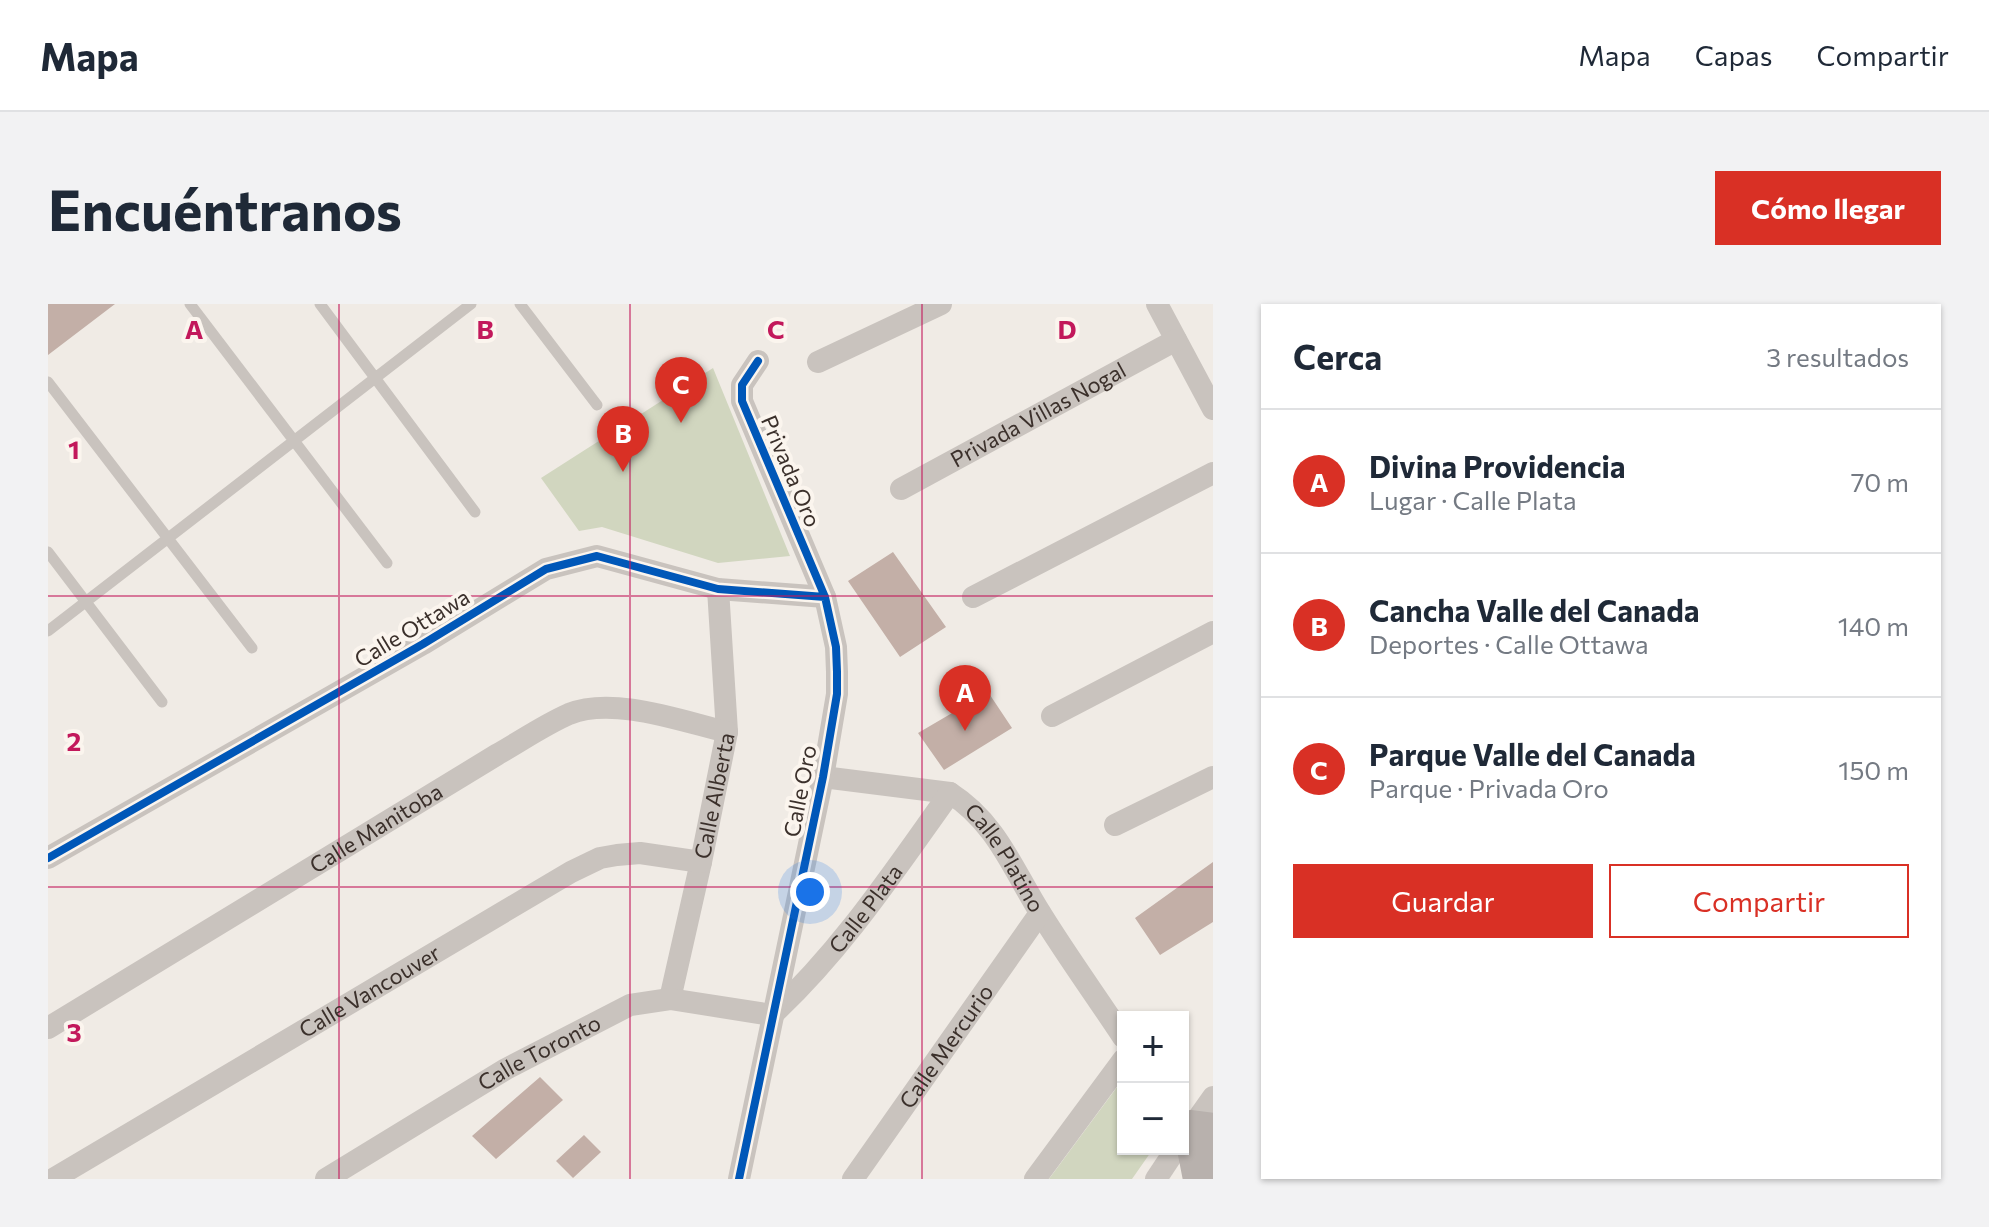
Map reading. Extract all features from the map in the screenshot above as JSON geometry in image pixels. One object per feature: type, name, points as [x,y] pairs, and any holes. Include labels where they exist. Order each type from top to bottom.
[{"type":"main road","points":[[1189,1133],[1201,1179]]},
{"type":"street","points":[[818,362],[941,304]]},
{"type":"street","points":[[1157,304],[1213,409]]},
{"type":"street","name":"Privada Villas Nogal","points":[[901,489],[1176,340]]},
{"type":"street","name":"Privada Oro","points":[[758,361],[742,385],[742,401],[825,597]]},
{"type":"street","points":[[973,597],[1213,473]]},
{"type":"street","name":"Calle Ottawa","points":[[48,858],[423,644],[546,569],[597,556],[718,589],[825,597]]},
{"type":"street","name":"Calle Alberta","points":[[670,999],[727,732],[718,589]]},
{"type":"street","name":"Calle Oro","points":[[739,1179],[823,777],[837,683],[836,647],[825,597]]},
{"type":"street","points":[[1052,716],[1213,632]]},
{"type":"street","name":"Calle Manitoba","points":[[48,1028],[569,714],[592,708],[615,707],[727,732]]},
{"type":"street","name":"Calle Platino","points":[[823,777],[950,793],[986,822],[1004,847],[1040,913],[1117,1028]]},
{"type":"street","points":[[1115,825],[1213,777]]},
{"type":"street","name":"Calle Plata","points":[[772,1015],[811,979],[840,944],[950,793]]},
{"type":"street","name":"Calle Vancouver","points":[[53,1179],[571,872],[600,858],[640,853],[701,862]]},
{"type":"street","name":"Calle Mercurio","points":[[853,1179],[1040,913]]},
{"type":"street","name":"Calle Toronto","points":[[326,1179],[506,1069],[630,1005],[670,999],[772,1015]]},
{"type":"street","points":[[1035,1179],[1117,1068]]},
{"type":"street","points":[[1189,1133],[1213,1097]]},
{"type":"street","points":[[1156,1179],[1173,1155]]},
{"type":"lane","points":[[190,304],[387,563]]},
{"type":"lane","points":[[320,304],[475,512]]},
{"type":"lane","points":[[48,631],[471,304]]},
{"type":"lane","points":[[520,304],[597,405]]},
{"type":"lane","points":[[48,382],[252,648]]},
{"type":"lane","points":[[48,552],[162,702]]},
{"type":"green space","points":[[713,368],[790,556],[718,563],[602,527],[579,531],[541,478]]},
{"type":"green space","points":[[1117,1087],[1117,1155],[1149,1155],[1132,1179],[1049,1179]]},
{"type":"building","points":[[48,304],[115,304],[48,355]]},
{"type":"building","points":[[893,552],[946,627],[900,657],[848,581]]},
{"type":"building","points":[[988,692],[1012,728],[944,770],[918,733]]},
{"type":"building","points":[[1213,862],[1213,922],[1160,955],[1135,918]]},
{"type":"building","points":[[540,1077],[563,1100],[496,1159],[472,1136]]},
{"type":"building","points":[[584,1135],[601,1152],[573,1178],[556,1161]]},
{"type":"cycle path","points":[[739,1179],[823,777],[837,694],[836,647],[825,597],[742,401],[742,385],[758,361]]},
{"type":"cycle path","points":[[48,858],[423,644],[546,569],[597,556],[718,589],[825,597]]},
{"type":"place","name":"Parque Valle del Canada","points":[[681,423]]},
{"type":"place","name":"Cancha Valle del Canada","points":[[623,472]]},
{"type":"place","name":"Divina Providencia","points":[[965,731]]}]
